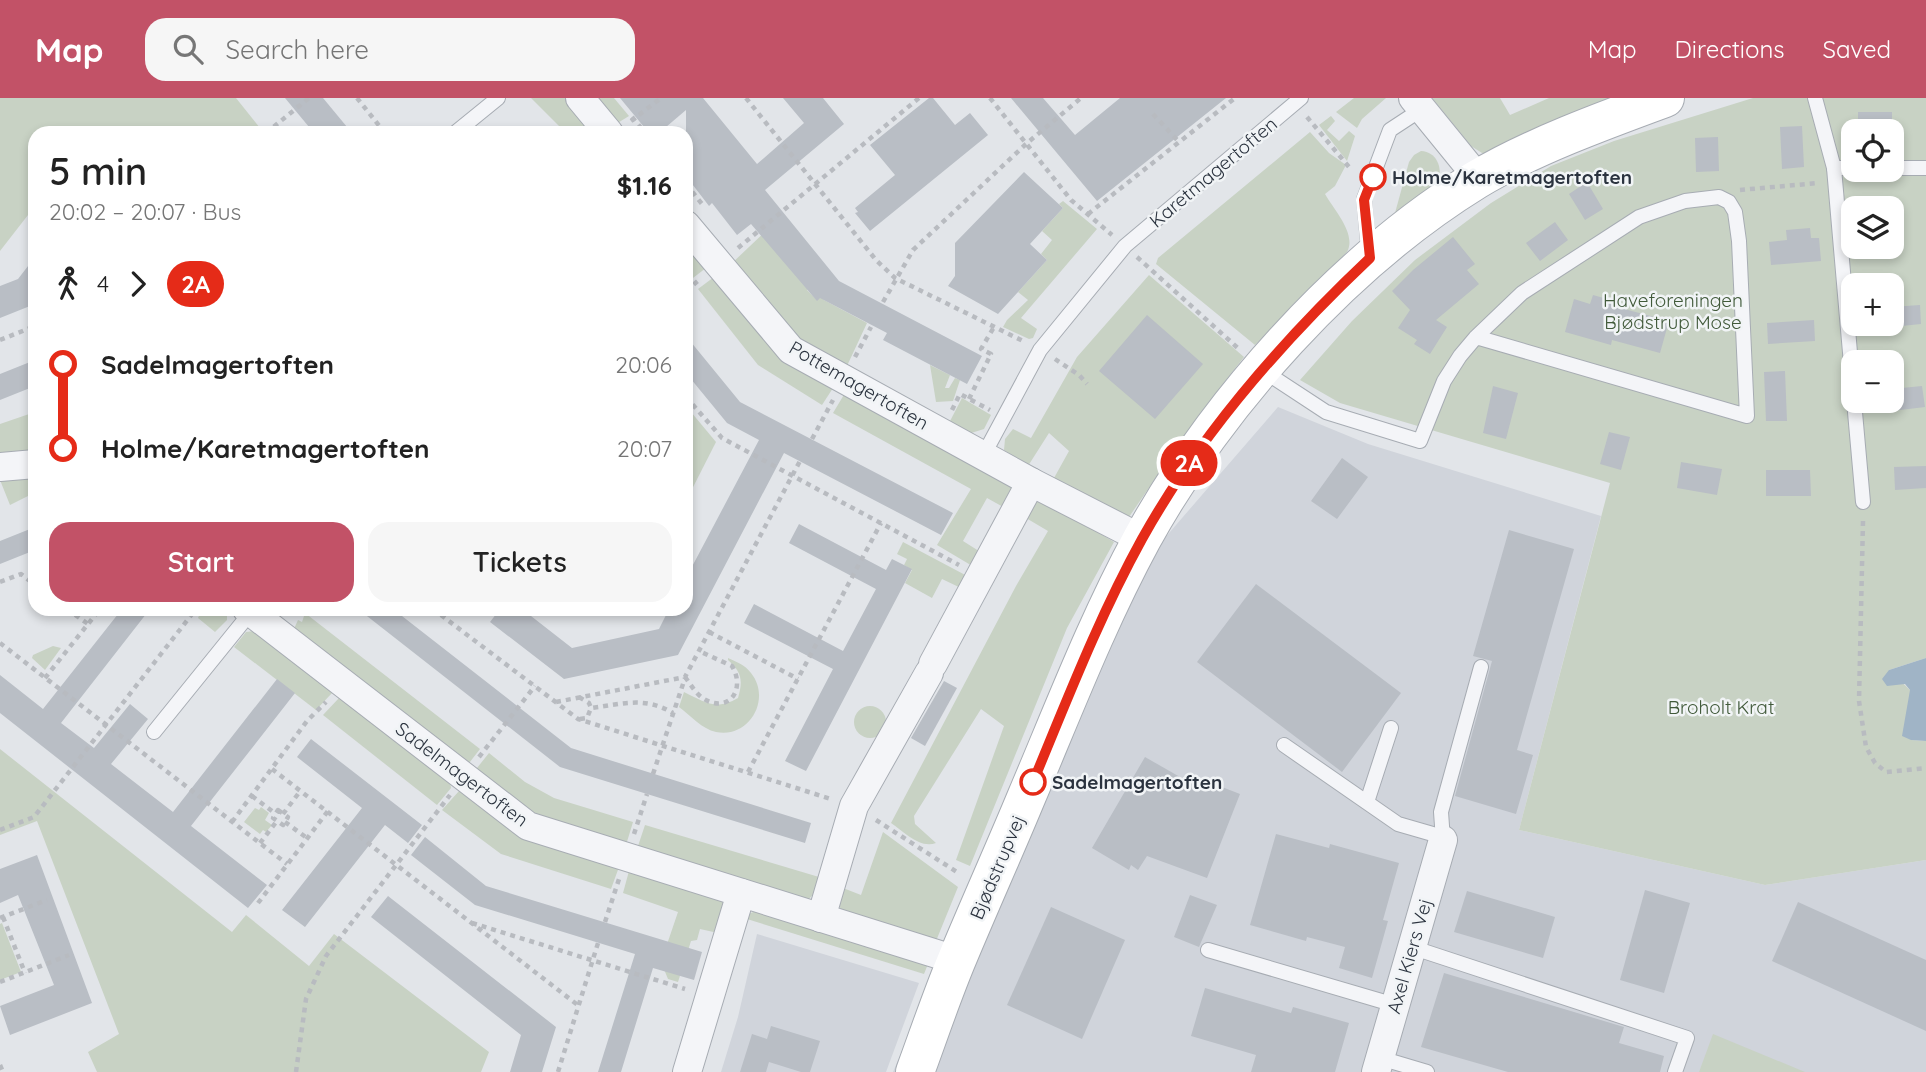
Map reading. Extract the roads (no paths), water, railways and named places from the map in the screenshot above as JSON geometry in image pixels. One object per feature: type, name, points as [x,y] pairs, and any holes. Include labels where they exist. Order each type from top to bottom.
[{"type":"street","points":[[580,98],[612,126]]},
{"type":"street","name":"Bjødstrupvej","points":[[915,1072],[956,960],[988,891],[1084,657],[1142,539],[1188,464],[1261,369],[1328,297],[1370,258],[1427,213],[1479,179],[1549,144],[1665,98]]},
{"type":"street","points":[[1418,103],[1479,179]]},
{"type":"street","name":"Pottemagertoften","points":[[693,233],[791,351],[1031,482],[1142,539]]},
{"type":"street","points":[[0,467],[28,465]]},
{"type":"street","points":[[821,918],[854,806],[1031,482]]},
{"type":"street","name":"Sadelmagertoften","points":[[257,616],[528,826],[956,960]]},
{"type":"street","name":"Axel Kiers Vej","points":[[1378,1065],[1443,839]]},
{"type":"street","points":[[687,1072],[741,893]]},
{"type":"lane","points":[[464,126],[498,98]]},
{"type":"lane","points":[[1815,98],[1834,175],[1850,350]]},
{"type":"lane","name":"Karetmagertoften","points":[[983,456],[1040,350],[1125,246],[1298,100]]},
{"type":"lane","points":[[1370,258],[1364,200],[1390,130],[1418,103]]},
{"type":"lane","points":[[1904,168],[1926,168]]},
{"type":"lane","points":[[1834,175],[1841,172]]},
{"type":"lane","points":[[1261,369],[1326,412],[1420,441],[1444,382],[1476,337],[1521,293],[1639,217],[1685,201],[1719,197],[1729,202],[1735,212],[1739,241],[1747,416],[1476,337]]},
{"type":"lane","points":[[1855,413],[1863,502]]},
{"type":"lane","name":"Sadelmagertoften","points":[[154,732],[244,616]]},
{"type":"lane","points":[[1284,745],[1398,824],[1443,839],[1441,812],[1481,667]]},
{"type":"lane","points":[[1367,802],[1391,728]]},
{"type":"lane","points":[[1411,947],[1687,1038],[1675,1072]]},
{"type":"lane","points":[[1208,950],[1395,1005]]},
{"type":"lane","points":[[1378,1065],[1427,1072]]},
{"type":"water","points":[[1926,658],[1926,741],[1911,740],[1902,736],[1910,690],[1905,684],[1887,686],[1882,679],[1889,670]]},
{"type":"place","name":"Holme/Karetmagertoften","points":[[1373,177]]},
{"type":"place","name":"Sadelmagertoften","points":[[1033,782]]},
{"type":"park label","name":"Haveforeningen Bjødstrup Mose","points":[[1673,311]]},
{"type":"park label","name":"Broholt Krat","points":[[1721,707]]}]
